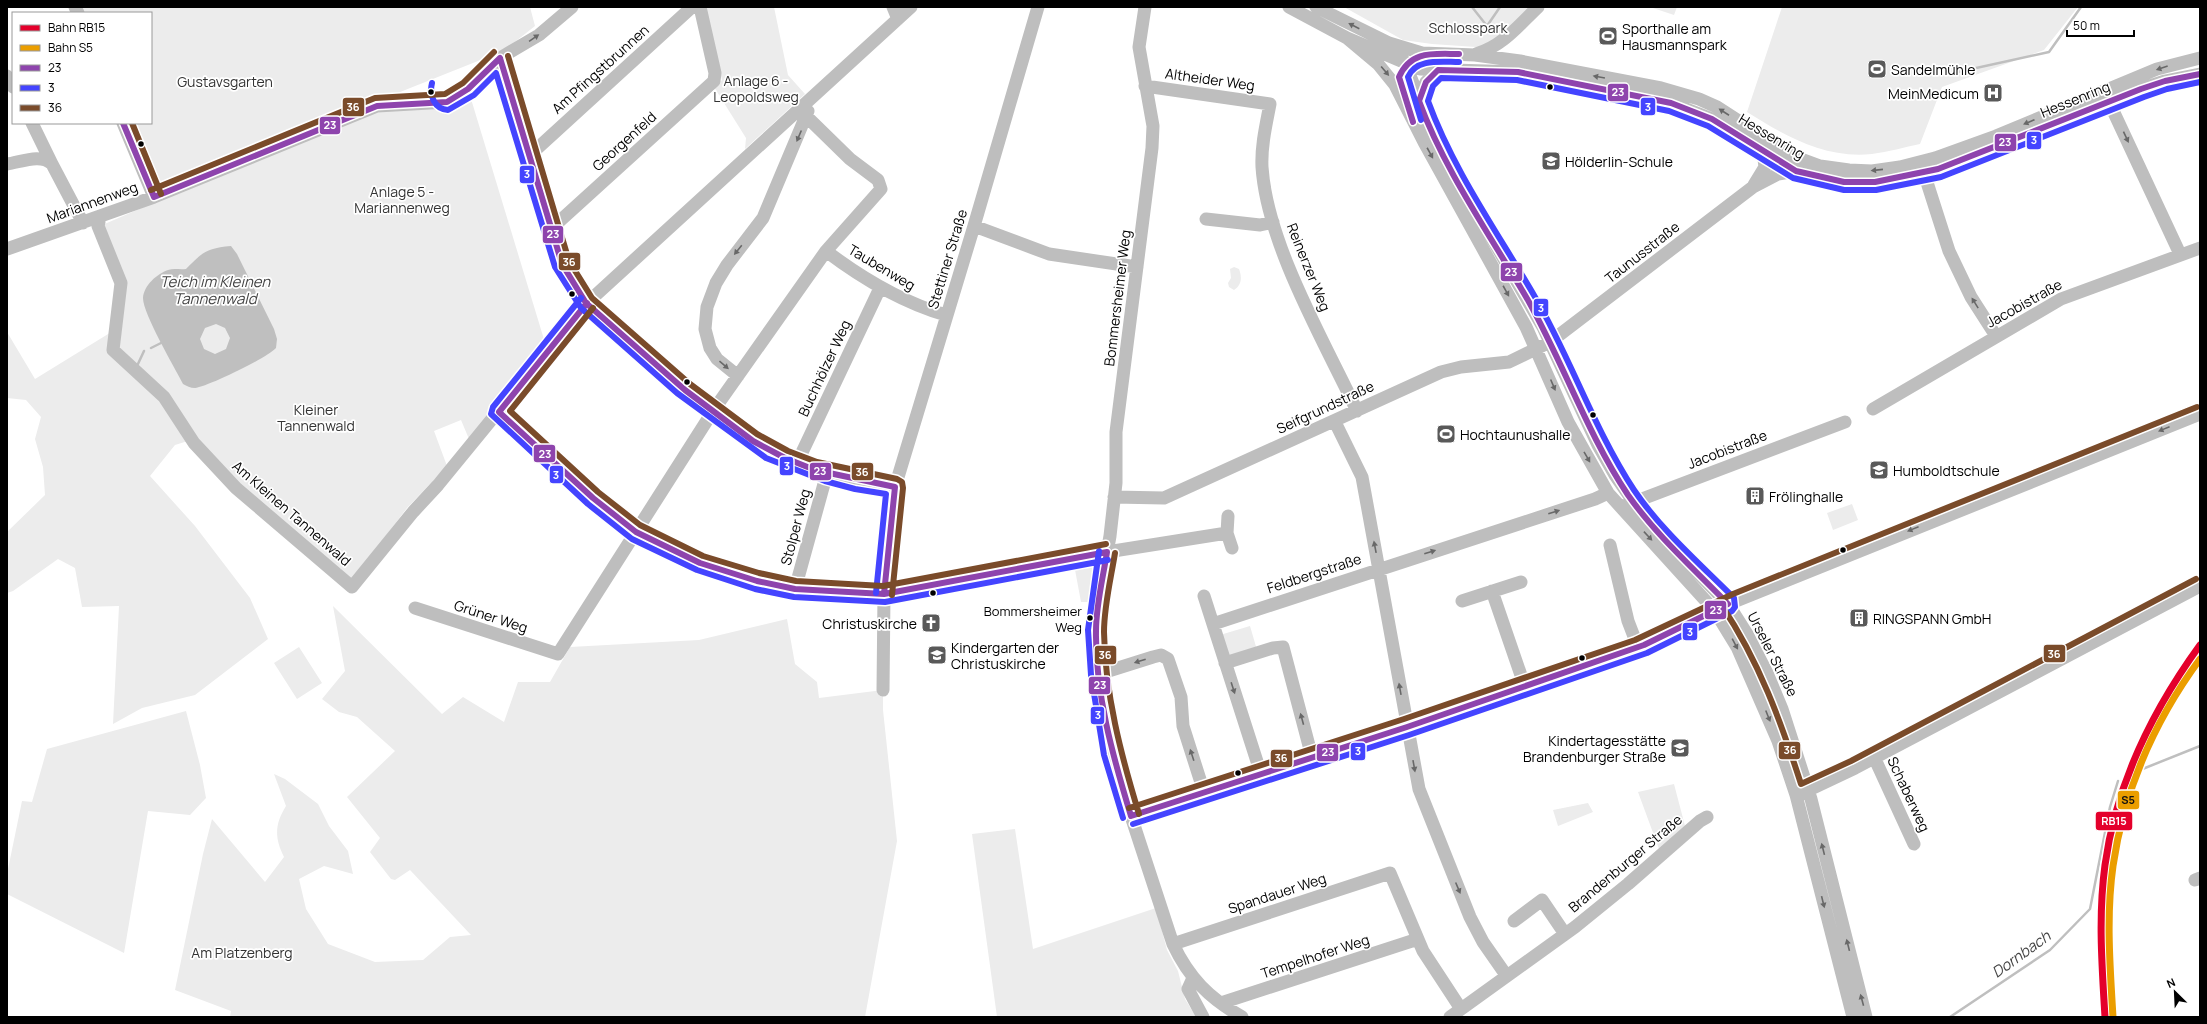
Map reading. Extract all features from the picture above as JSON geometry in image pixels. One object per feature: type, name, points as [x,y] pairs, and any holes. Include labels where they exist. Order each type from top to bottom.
[{"type":"street","name":"Mariannenweg","points":[[7,249],[154,197],[378,106],[447,102],[468,89],[500,58],[539,35],[572,7]]},
{"type":"street","name":"Am Pfingstbrunnen","points":[[530,155],[692,7]]},
{"type":"street","name":"Georgenfeld","points":[[552,228],[708,88],[716,75],[700,7]]},
{"type":"street","points":[[911,7],[896,13],[811,99],[587,303],[499,412],[593,498],[636,532],[718,570],[795,589],[884,594],[1107,552],[1227,533]]},
{"type":"street","name":"Stettiner Straße","points":[[883,690],[884,594],[895,487],[1038,7]]},
{"type":"street","name":"Bommersheimer Weg","points":[[1145,7],[1139,47],[1153,126],[1153,140],[1116,432],[1114,496],[1110,536],[1096,630],[1099,674],[1112,754],[1173,944]]},
{"type":"street","points":[[1289,7],[1347,38]]},
{"type":"street","points":[[1316,7],[1389,43]]},
{"type":"street","points":[[1474,55],[1489,50],[1506,40],[1538,7]]},
{"type":"street","name":"Hessenring","points":[[1347,38],[1426,71],[1484,70],[1518,72],[1671,103],[1712,119],[1763,152],[1796,171],[1844,182],[1876,182],[1924,173],[1975,156],[2164,81],[2200,74]]},
{"type":"street","name":"Urseler Straße","points":[[1347,38],[1386,72],[1537,349],[1568,422],[1608,493],[1627,505],[1728,604],[1747,634],[1767,673],[1782,709],[1853,1017]]},
{"type":"street","points":[[1506,40],[1513,55],[1520,61]]},
{"type":"street","name":"Hessenring","points":[[1389,43],[1425,54],[1474,55],[1520,61],[1661,88],[1699,99],[1717,107],[1793,156],[1833,169],[1872,171],[1910,165],[1935,158],[1996,136],[2157,69],[2200,58]]},
{"type":"street","name":"Urseler Straße","points":[[1389,43],[1397,50],[1406,63],[1435,139],[1550,342],[1627,505],[1715,611],[1737,647],[1802,793],[1866,1017]]},
{"type":"street","points":[[1406,63],[1412,58],[1425,54]]},
{"type":"street","points":[[500,58],[562,264],[587,303],[655,364],[713,411],[770,451],[797,463],[827,473],[857,481],[895,487]]},
{"type":"street","name":"Urseler Straße","points":[[1406,63],[1399,77],[1412,118]]},
{"type":"street","points":[[1419,100],[1426,82],[1438,70]]},
{"type":"street","points":[[7,76],[12,85]]},
{"type":"street","name":"Altheider Weg","points":[[1146,86],[1270,104]]},
{"type":"street","points":[[738,376],[717,359],[710,348],[705,329],[707,307],[716,283],[727,265],[763,218],[807,117],[811,99]]},
{"type":"street","points":[[2110,102],[2180,254]]},
{"type":"street","name":"Reinerzer Weg","points":[[1270,104],[1264,139],[1262,168],[1274,222],[1290,270],[1357,411]]},
{"type":"street","points":[[636,532],[713,411],[826,251],[880,190],[881,184],[875,177],[850,159],[807,117]]},
{"type":"street","points":[[32,124],[83,223]]},
{"type":"street","points":[[123,124],[154,197]]},
{"type":"street","name":"Taunusstraße","points":[[1753,187],[1765,167],[1763,152]]},
{"type":"street","points":[[7,164],[39,158],[48,160],[52,164]]},
{"type":"street","name":"Taunusstraße","points":[[1550,342],[1753,187],[1778,174],[1796,171]]},
{"type":"street","points":[[1924,173],[1955,263],[1972,297],[1996,336]]},
{"type":"street","name":"Am Kleinen Tannenwald","points":[[100,217],[98,226],[121,283],[113,350],[164,397],[194,443],[236,488],[352,586],[499,412]]},
{"type":"street","points":[[1206,219],[1260,225],[1274,222]]},
{"type":"street","points":[[974,226],[1049,254],[1137,267]]},
{"type":"street","name":"Jacobistraße","points":[[1873,409],[2061,299],[2180,254],[2200,248]]},
{"type":"street","name":"Taubenweg","points":[[826,251],[880,288],[910,303],[946,315]]},
{"type":"street","name":"Buchhölzer Weg","points":[[797,463],[880,288]]},
{"type":"street","name":"Seifgrundstraße","points":[[1114,496],[1164,498],[1335,422],[1385,396],[1441,372],[1461,367],[1509,362],[1550,342]]},
{"type":"street","points":[[1131,816],[1407,727],[1638,647],[1728,604],[2200,414]]},
{"type":"street","points":[[1335,422],[1362,477],[1380,569],[1417,780],[1442,851],[1476,931],[1506,976]]},
{"type":"street","name":"Jacobistraße","points":[[1627,505],[1845,422]]},
{"type":"street","name":"Stolper Weg","points":[[795,589],[827,473]]},
{"type":"street","name":"Feldbergstraße","points":[[1213,624],[1595,499],[1608,493]]},
{"type":"street","points":[[1228,516],[1227,533],[1232,548]]},
{"type":"street","name":"Grüner Weg","points":[[415,608],[558,654],[636,532]]},
{"type":"street","points":[[1610,545],[1628,621],[1638,647]]},
{"type":"street","points":[[1462,601],[1521,582]]},
{"type":"street","name":"Schaberweg","points":[[1802,793],[1874,757],[2200,586]]},
{"type":"street","points":[[1492,591],[1525,687]]},
{"type":"street","points":[[1204,596],[1260,774]]},
{"type":"street","points":[[1225,663],[1273,648],[1283,647],[1312,757]]},
{"type":"street","points":[[1099,674],[1161,655],[1168,659],[1181,698],[1183,726],[1204,792]]},
{"type":"street","name":"Schaberweg","points":[[1874,757],[1914,844]]},
{"type":"street","name":"Brandenburger Straße","points":[[1450,1017],[1565,934],[1628,884],[1700,821],[1707,817]]},
{"type":"street","name":"Spandauer Weg","points":[[1173,944],[1390,873],[1418,939]]},
{"type":"street","name":"Brandenburger Straße","points":[[1514,921],[1542,900],[1565,934]]},
{"type":"street","points":[[1418,939],[1425,955],[1461,1009]]},
{"type":"street","name":"Tempelhofer Weg","points":[[1221,1003],[1418,939]]},
{"type":"street","points":[[1173,944],[1182,963],[1193,978],[1221,1003],[1242,1017]]},
{"type":"street","points":[[1193,978],[1188,989],[1203,1017]]},
{"type":"green space","name":"Gustavsgarten","points":[[80,7],[530,7],[535,26],[511,45],[488,57],[162,187],[153,183],[128,124],[152,124],[152,12],[82,12]]},
{"type":"green space","name":"Anlage 6 - Leopoldsweg","points":[[705,7],[774,7],[788,75],[805,94],[745,149],[746,138],[714,87],[722,80]]},
{"type":"green space","name":"Schlosspark","points":[[1344,7],[1531,7],[1508,29],[1485,47],[1476,47],[1432,44],[1403,40]]},
{"type":"green space","points":[[1650,7],[1677,7],[1674,15]]},
{"type":"green space","name":"Sandelmühle","points":[[1782,7],[2078,7],[2044,50],[1942,87],[1920,144],[1878,153],[1855,155],[1838,153],[1806,144],[1747,112]]},
{"type":"green space","points":[[468,89],[546,346],[469,439],[461,420],[434,431],[447,466],[407,508],[350,583],[191,440],[175,445],[150,476],[195,526],[250,598],[268,639],[195,695],[142,708],[113,724],[119,606],[82,607],[75,568],[58,559],[13,591],[7,593],[7,532],[45,495],[43,467],[35,439],[41,417],[26,400],[7,398],[7,332],[35,379],[113,331],[115,349],[124,283],[100,226],[377,106],[447,102]]},
{"type":"green space","points":[[1234,267],[1239,269],[1241,278],[1239,286],[1234,290],[1229,287],[1228,283],[1231,278],[1230,269]]},
{"type":"green space","points":[[1852,504],[1858,520],[1833,530],[1827,513]]},
{"type":"green space","points":[[1107,552],[1101,602],[1081,602],[1073,559]]},
{"type":"green space","name":"Am Platzenberg","points":[[333,606],[442,714],[463,697],[504,722],[518,682],[550,682],[570,647],[699,640],[787,619],[795,664],[817,682],[819,698],[883,690],[883,710],[897,841],[865,1017],[230,1017],[231,1011],[175,990],[203,854],[212,819],[265,882],[284,857],[277,837],[277,831],[282,813],[286,806],[274,774],[285,779],[318,804],[329,826],[348,851],[353,874],[324,866],[299,879],[306,909],[328,944],[375,962],[423,960],[450,937],[471,935],[410,870],[395,880],[391,879],[370,852],[380,838],[347,797],[395,751],[357,717],[339,712],[322,699],[345,671]]},
{"type":"green space","points":[[1250,626],[1257,650],[1234,658],[1226,653],[1220,635]]},
{"type":"green space","points":[[299,647],[322,683],[297,699],[274,663]]},
{"type":"green space","points":[[186,711],[200,765],[206,798],[190,815],[148,811],[124,953],[7,894],[7,874],[22,801],[32,802],[47,749]]},
{"type":"green space","points":[[1674,784],[1685,826],[1659,849],[1638,792]]},
{"type":"green space","points":[[1588,803],[1593,812],[1558,826],[1553,810]]},
{"type":"green space","points":[[1015,829],[1033,949],[1156,908],[1167,950],[1178,971],[1185,999],[1196,1017],[997,1017],[972,834]]},
{"type":"water","name":"Teich im Kleinen Tannenwald","points":[[231,246],[237,254],[274,329],[277,339],[276,348],[250,365],[224,378],[192,388],[183,384],[160,341],[144,306],[144,293],[148,284],[160,274],[170,269],[186,269],[205,252],[216,248]],"holes":[[[216,324],[225,328],[230,338],[226,349],[215,354],[204,349],[200,339],[205,328]]]},
{"type":"waterway","points":[[1472,7],[1487,26],[1500,7]]},
{"type":"waterway","points":[[1958,72],[2049,52],[2081,7]]},
{"type":"waterway","points":[[151,348],[161,343]]},
{"type":"waterway","points":[[137,366],[144,351]]},
{"type":"waterway","name":"Dornbach","points":[[2140,770],[2200,746]]},
{"type":"waterway","name":"Dornbach","points":[[1950,1017],[2050,950],[2090,909],[2110,807],[2118,781]]},
{"type":"rail line","name":"RB15","points":[[2105,1017],[2101,922],[2103,884],[2110,835],[2127,777],[2139,749],[2166,696],[2200,645]]},
{"type":"rail line","name":"S5","points":[[2113,1017],[2109,922],[2113,866],[2118,838],[2133,783],[2144,757],[2169,706],[2200,659]]},
{"type":"transit line","name":"36","points":[[151,190],[375,98],[445,94],[463,83],[494,52]]},
{"type":"transit line","name":"23","points":[[1413,122],[1399,77],[1404,68],[1416,58],[1424,55],[1459,54]]},
{"type":"transit line","name":"36","points":[[508,56],[569,261],[592,298],[690,384],[757,434],[788,451],[817,462],[897,479],[902,482],[903,488],[892,595]]},
{"type":"transit line","name":"23","points":[[500,58],[562,264],[586,303],[685,390],[753,441],[785,458],[815,470],[895,487],[884,594]]},
{"type":"transit line","name":"23","points":[[154,197],[377,106],[447,102],[468,89],[500,58]]},
{"type":"transit line","name":"3","points":[[1421,120],[1408,77],[1412,71],[1423,64],[1430,62],[1459,62]]},
{"type":"transit line","name":"23","points":[[1131,816],[1407,727],[1644,645],[1728,604],[1651,524],[1628,495],[1614,472],[1588,424],[1542,326],[1455,178],[1430,127],[1419,101],[1426,82],[1438,70],[1518,72],[1671,103],[1712,119],[1796,171],[1844,182],[1875,182],[1938,169],[2141,89],[2165,81],[2200,74]]},
{"type":"transit line","name":"3","points":[[432,83],[431,92],[434,101],[439,107],[448,110],[474,95],[496,73],[555,267],[581,308],[677,393],[766,458],[825,481],[855,489],[886,494],[876,593]]},
{"type":"transit line","name":"3","points":[[1133,824],[1409,735],[1647,653],[1732,611],[1735,607],[1734,598],[1656,519],[1634,490],[1620,467],[1548,321],[1477,201],[1438,127],[1428,101],[1433,86],[1441,78],[1517,80],[1669,111],[1708,126],[1793,178],[1844,190],[1876,190],[1941,177],[2144,97],[2167,89],[2200,82]]},
{"type":"transit line","name":"23","points":[[123,124],[154,197]]},
{"type":"transit line","name":"36","points":[[132,124],[161,194]]},
{"type":"transit line","name":"3","points":[[581,298],[493,407],[491,414],[588,504],[632,539],[697,570],[755,589],[794,597],[885,602],[1108,560]]},
{"type":"transit line","name":"23","points":[[587,303],[499,412],[593,498],[636,532],[700,563],[757,581],[795,589],[884,594],[1107,552]]},
{"type":"transit line","name":"36","points":[[593,308],[510,411],[598,492],[640,525],[703,556],[759,573],[796,581],[883,586],[1106,544]]},
{"type":"transit line","name":"36","points":[[1129,808],[1404,719],[1635,640],[1733,594],[2197,407]]},
{"type":"transit line","name":"3","points":[[1099,551],[1088,630],[1091,675],[1104,755],[1123,818]]},
{"type":"transit line","name":"23","points":[[1107,552],[1098,601],[1096,621],[1096,654],[1106,725],[1131,816]]},
{"type":"transit line","name":"36","points":[[1115,553],[1105,612],[1104,632],[1107,678],[1120,747],[1139,814]]},
{"type":"transit line","name":"36","points":[[1722,606],[1747,648],[1768,692],[1801,784],[1851,761],[2196,579]]},
{"type":"place","name":"Sporthalle am Hausmannspark","points":[[1608,36]]},
{"type":"place","name":"Sandelmühle","points":[[1877,69]]},
{"type":"place","name":"MeinMedicum","points":[[1993,93]]},
{"type":"place","name":"Hölderlin-Schule","points":[[1551,161]]},
{"type":"place","name":"Hochtaunushalle","points":[[1446,434]]},
{"type":"place","name":"Humboldtschule","points":[[1879,470]]},
{"type":"place","name":"Frölinghalle","points":[[1755,496]]},
{"type":"place","name":"Bommersheimer Weg","points":[[1090,618]]},
{"type":"place","name":"RINGSPANN GmbH","points":[[1859,618]]},
{"type":"place","name":"Christuskirche","points":[[931,623]]},
{"type":"place","name":"Kindergarten der Christuskirche","points":[[937,655]]},
{"type":"place","name":"Kindertagesstätte Brandenburger Straße","points":[[1680,748]]},
{"type":"park label","name":"Anlage 5 - Mariannenweg","points":[[402,200]]},
{"type":"park label","name":"Kleiner Tannenwald","points":[[316,418]]}]
